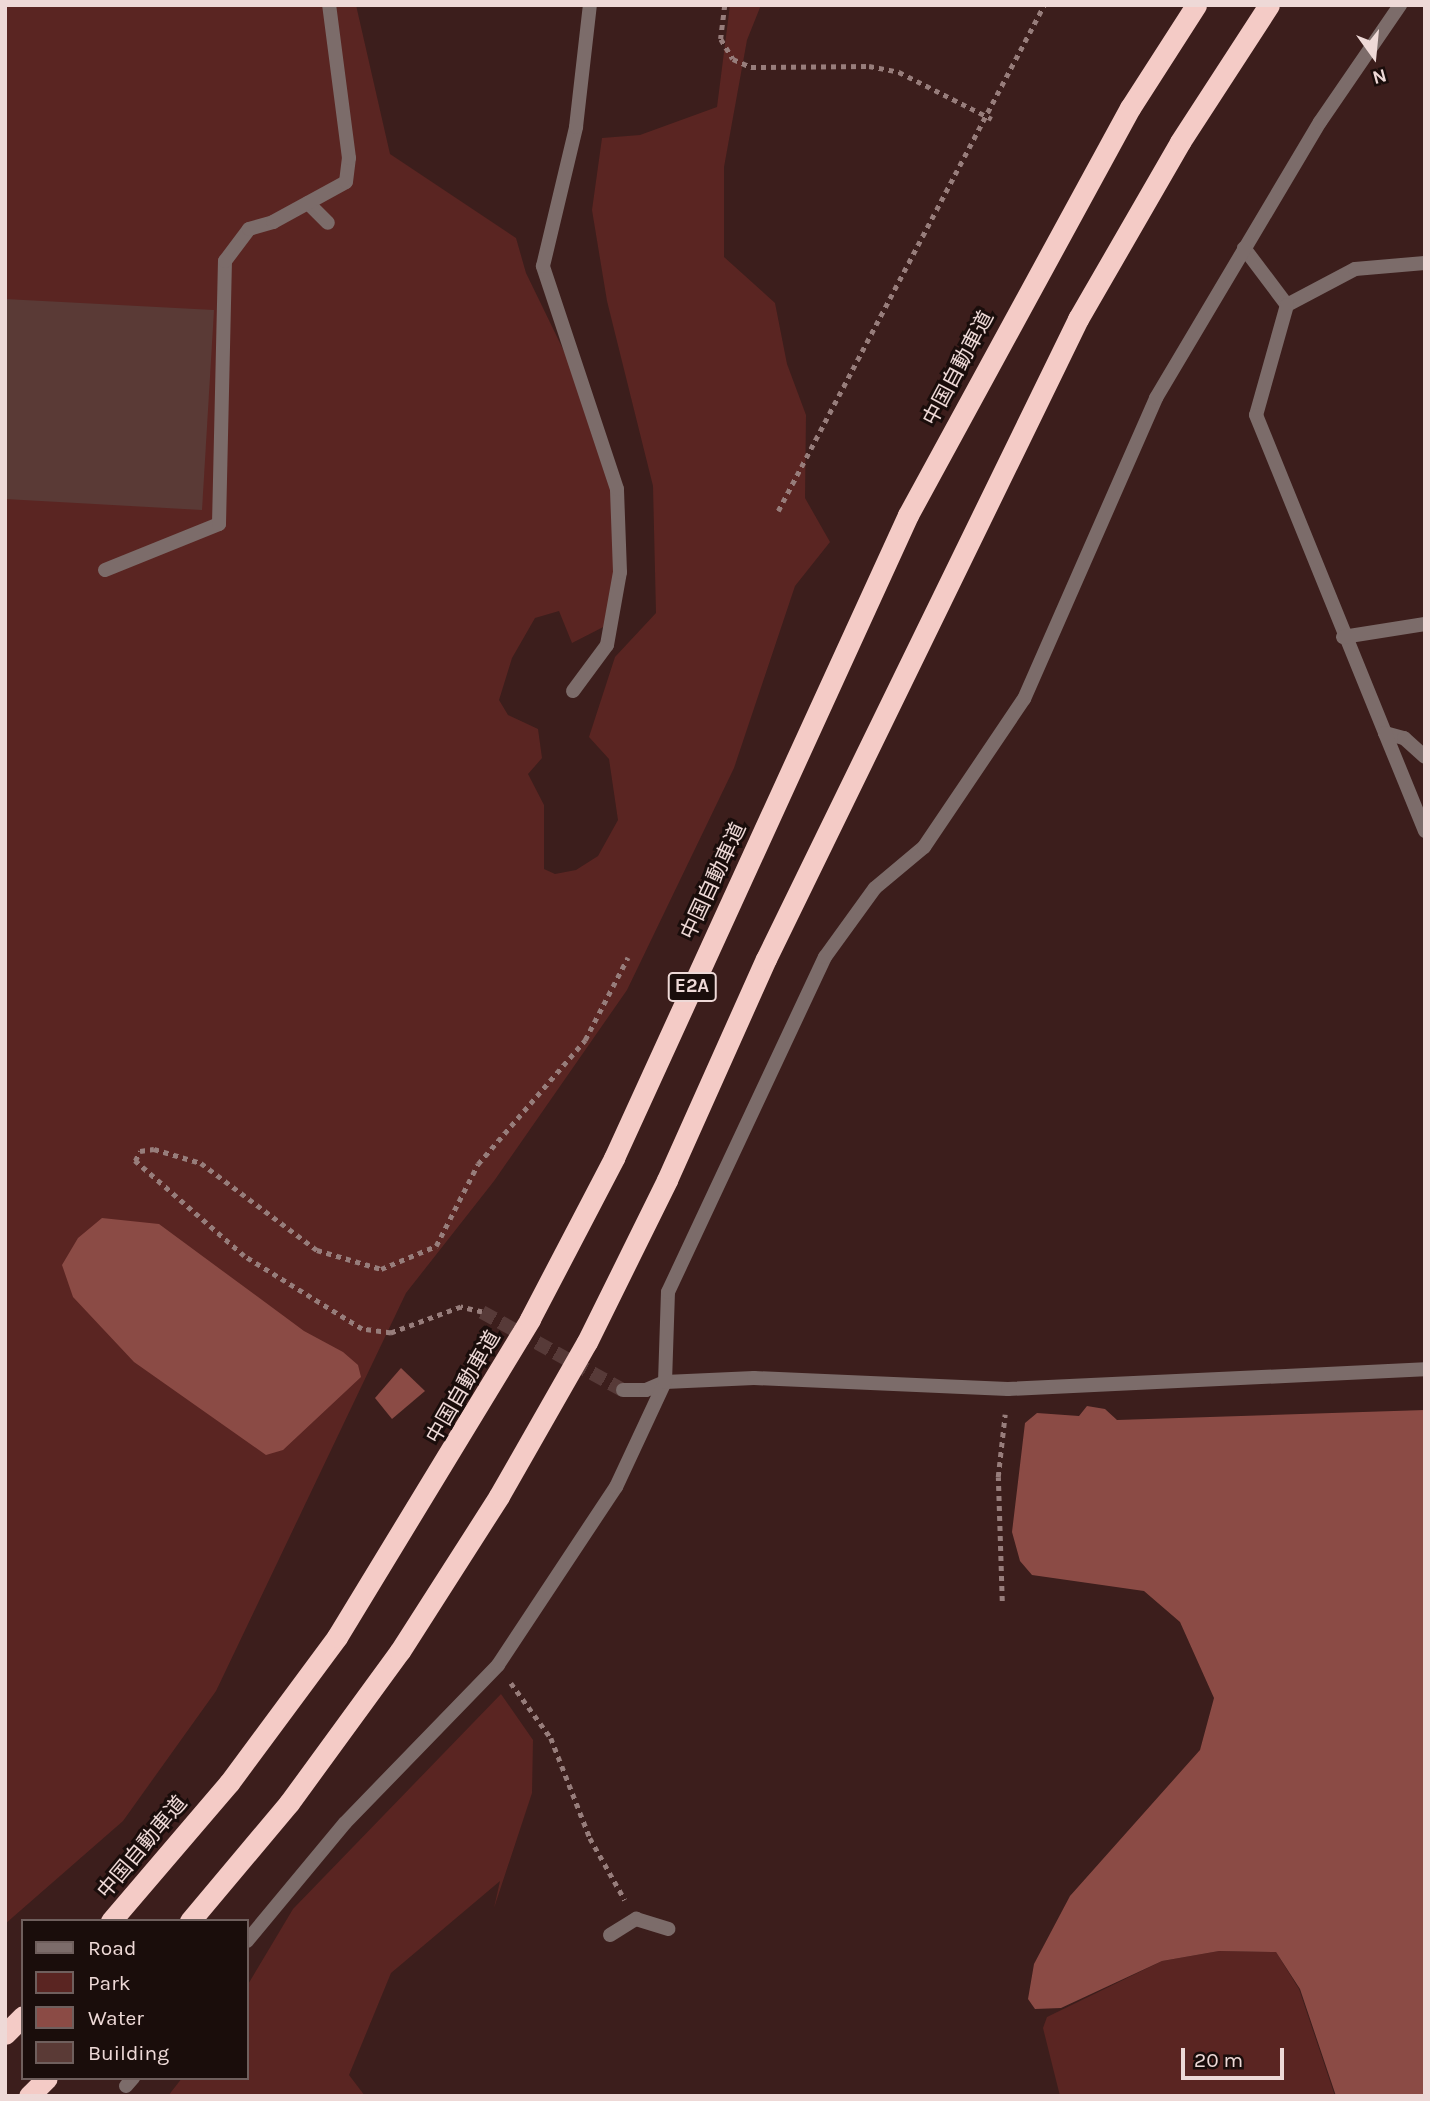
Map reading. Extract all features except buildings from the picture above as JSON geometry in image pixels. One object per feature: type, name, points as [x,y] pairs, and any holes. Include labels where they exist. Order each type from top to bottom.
[{"type":"highway","name":"中国自動車道","points":[[113,1919],[229,1783],[337,1637],[442,1473],[530,1319],[614,1158],[908,516],[1123,119],[1196,5]]},
{"type":"highway","name":"E2A","points":[[192,1919],[289,1803],[400,1651],[499,1496],[580,1354],[1078,319],[1180,142],[1269,5]]},
{"type":"highway","points":[[5,2034],[21,2017]]},
{"type":"highway","points":[[29,2096],[45,2080]]},
{"type":"street","points":[[105,570],[219,524],[225,261],[249,229],[308,203],[346,182],[349,158],[329,5]]},
{"type":"street","points":[[573,691],[607,645],[621,572],[617,489],[543,266],[576,127],[590,5]]},
{"type":"street","points":[[248,1940],[345,1822],[498,1665],[616,1487],[665,1382],[668,1292],[825,957],[875,888],[924,847],[1024,699],[1156,398],[1320,122],[1400,5]]},
{"type":"street","points":[[308,203],[328,223]]},
{"type":"street","points":[[1244,248],[1287,305]]},
{"type":"street","points":[[1425,263],[1355,269],[1287,305],[1256,415],[1343,637],[1425,831]]},
{"type":"street","points":[[1343,637],[1425,624]]},
{"type":"street","points":[[1385,733],[1404,738],[1425,757]]},
{"type":"street","points":[[623,1390],[646,1390],[665,1382],[754,1378],[1009,1389],[1425,1368]]},
{"type":"street","points":[[610,1934],[636,1919],[668,1929]]},
{"type":"path","points":[[724,5],[721,39],[733,59],[751,67],[869,66],[899,72],[992,119]]},
{"type":"path","points":[[778,511],[982,114],[1044,5]]},
{"type":"path","points":[[482,1312],[461,1307],[391,1333],[362,1329],[244,1256],[135,1161],[140,1151],[154,1149],[201,1163],[317,1250],[381,1269],[436,1246],[478,1164],[586,1040],[628,957]]},
{"type":"path","points":[[1002,1601],[998,1477],[1009,1389]]},
{"type":"path","points":[[498,1665],[551,1738],[590,1838],[636,1919]]},
{"type":"green space","points":[[5,5],[356,5],[390,154],[516,238],[526,273],[594,413],[624,527],[617,620],[572,643],[559,611],[535,618],[512,658],[499,700],[508,715],[538,729],[542,758],[528,774],[544,805],[544,869],[555,874],[576,870],[598,856],[618,820],[609,759],[589,737],[615,657],[656,613],[653,486],[607,301],[592,210],[602,138],[640,135],[717,107],[730,5],[761,5],[747,40],[724,167],[724,257],[775,303],[787,364],[806,415],[805,498],[830,542],[795,586],[734,768],[627,990],[494,1181],[406,1293],[216,1691],[123,1821],[5,1924]]},
{"type":"green space","points":[[501,1694],[533,1740],[532,1793],[494,1908],[500,1881],[391,1973],[349,2075],[365,2096],[168,2096],[180,2080],[248,2080],[248,1984],[293,1909]]},
{"type":"green space","points":[[1219,1951],[1276,1952],[1299,1989],[1335,2096],[1060,2096],[1043,2028],[1047,2017],[1162,1961]]},
{"type":"water","points":[[102,1218],[159,1224],[304,1331],[343,1352],[358,1365],[361,1377],[283,1450],[266,1455],[134,1362],[73,1297],[62,1265],[78,1238]]},
{"type":"water","points":[[401,1368],[425,1391],[392,1419],[375,1398]]},
{"type":"water","points":[[1087,1406],[1105,1409],[1117,1420],[1425,1410],[1425,2096],[1336,2096],[1300,1989],[1276,1952],[1219,1951],[1162,1961],[1061,2008],[1035,2009],[1028,1999],[1034,1964],[1070,1896],[1200,1750],[1214,1698],[1180,1622],[1144,1591],[1032,1575],[1020,1561],[1012,1532],[1025,1423],[1037,1413],[1079,1416]]},
{"type":"tunnel","points":[[482,1312],[623,1390]]}]
